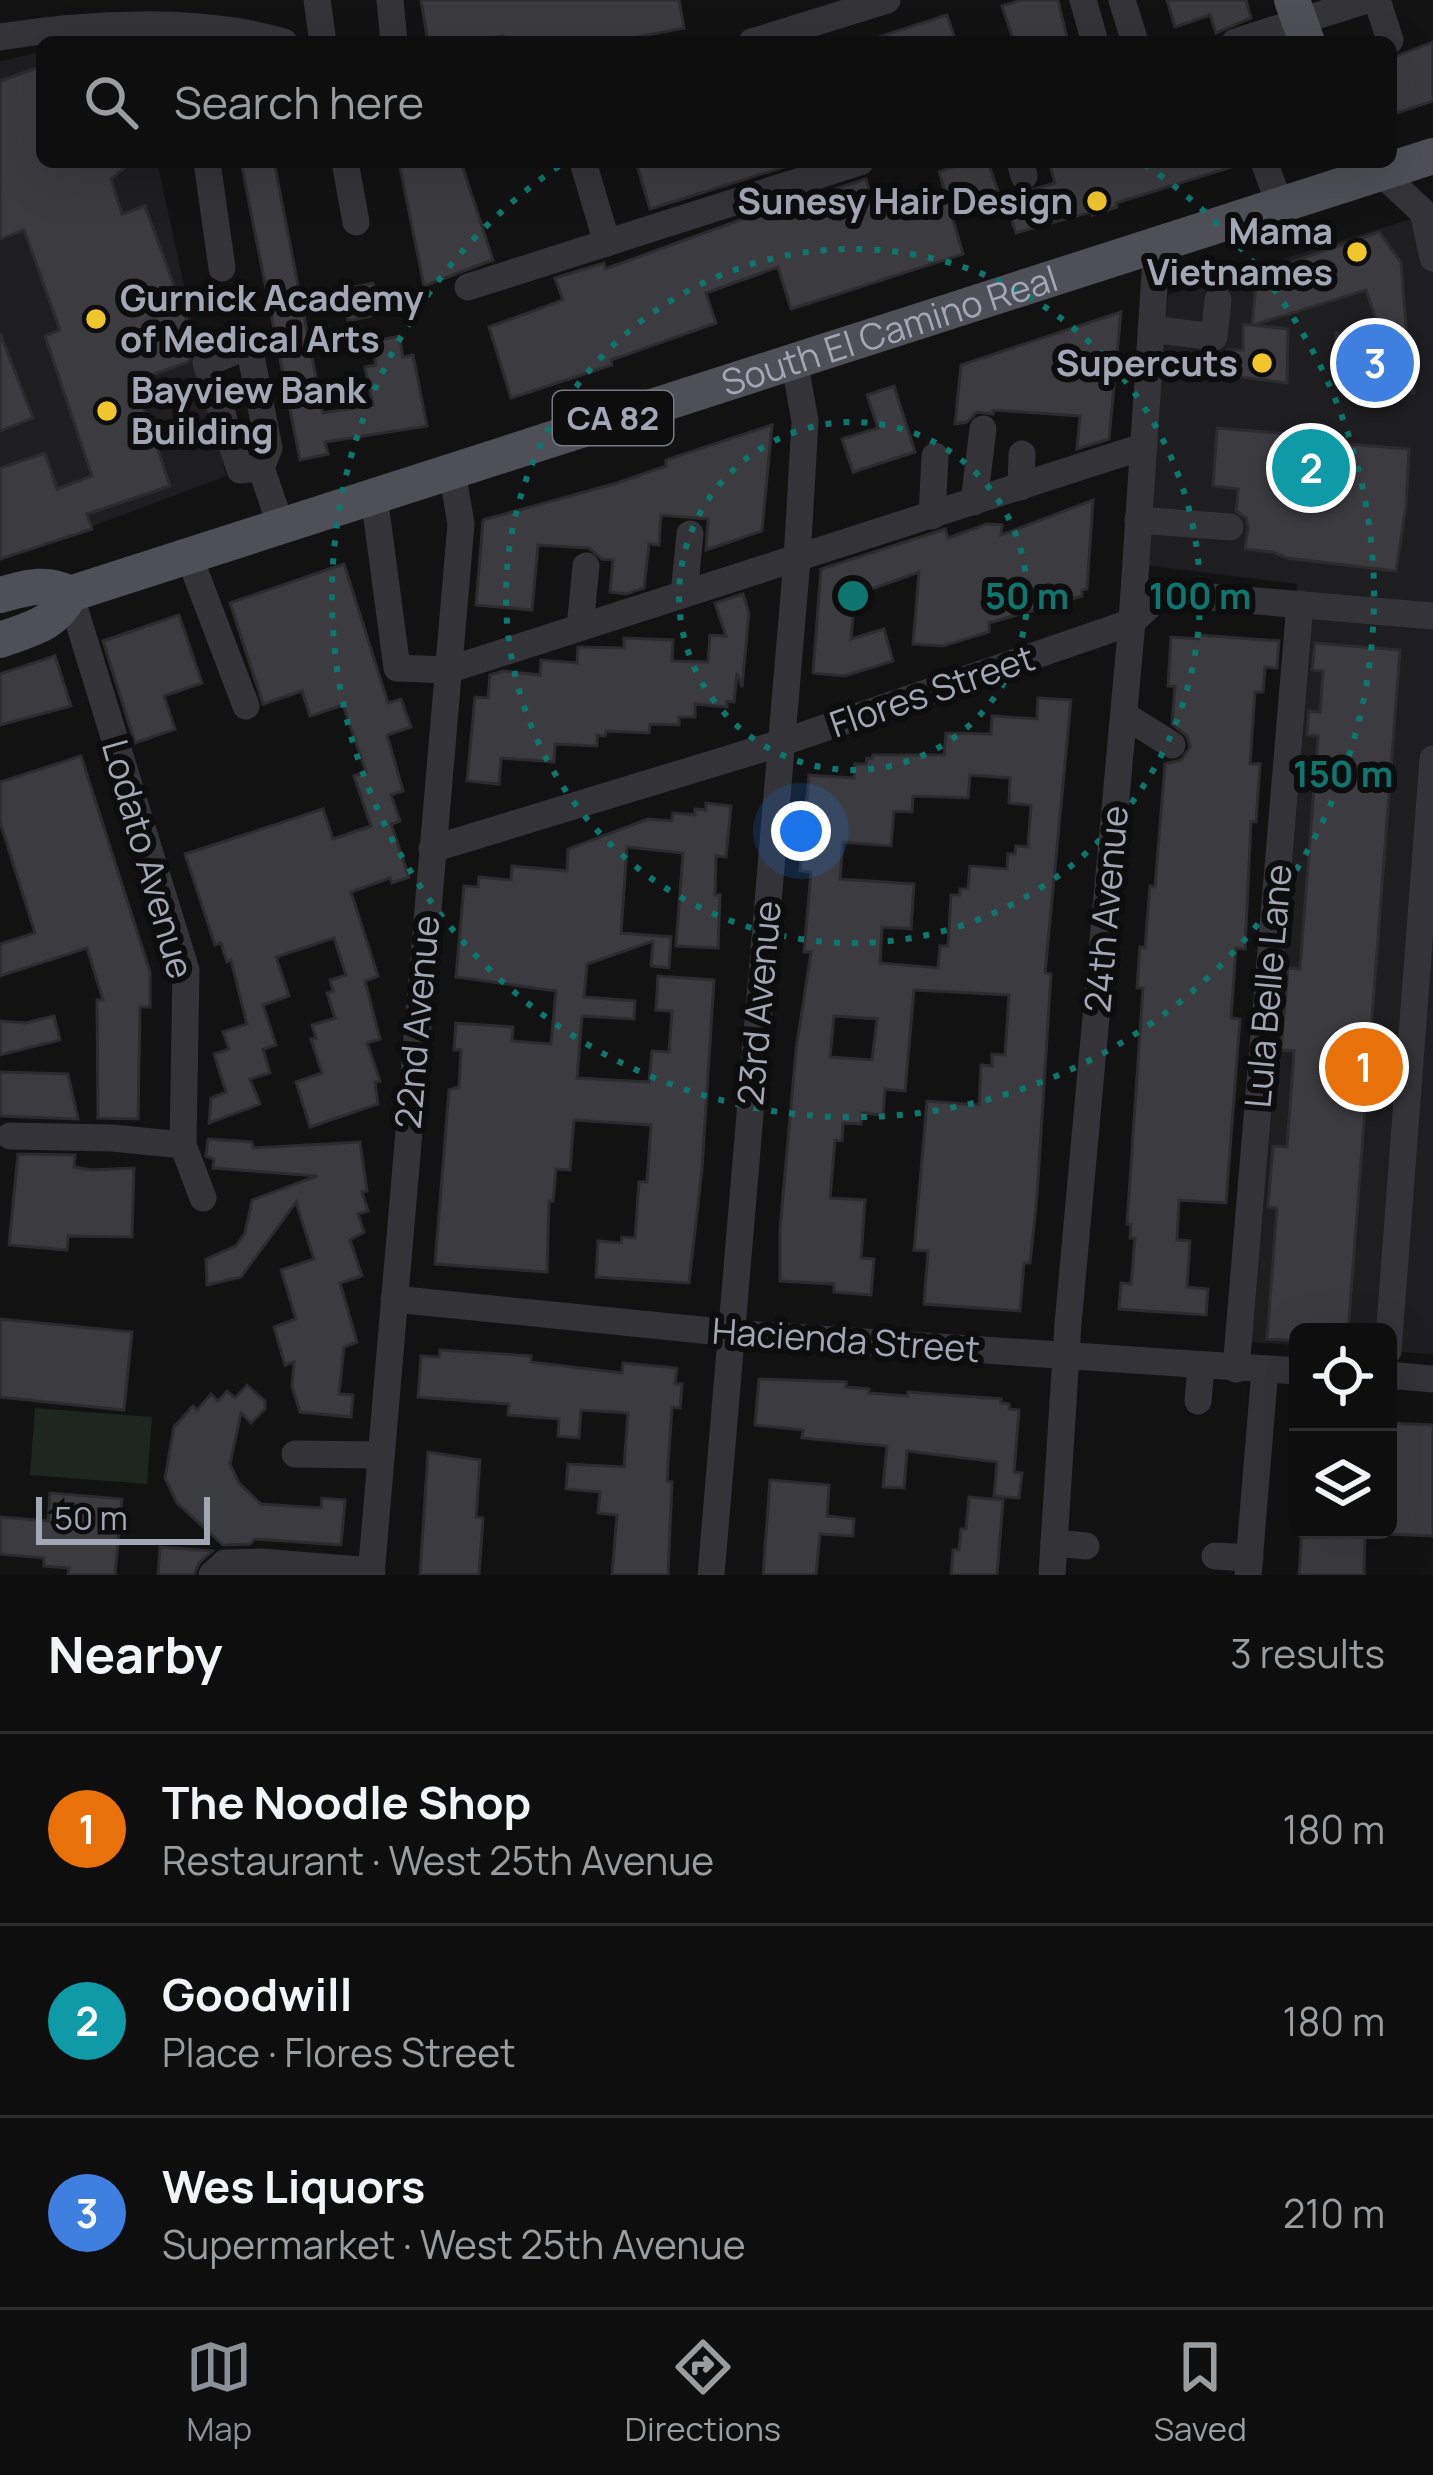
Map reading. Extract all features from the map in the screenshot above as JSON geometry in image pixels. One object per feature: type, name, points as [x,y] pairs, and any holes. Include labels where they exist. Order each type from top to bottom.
[{"type":"main road","name":"South El Camino Real","points":[[1397,163],[1433,156]]},
{"type":"main road","name":"South El Camino Real","points":[[0,640],[46,624],[70,594],[1280,205],[1373,168]]},
{"type":"main road","name":"South El Camino Real","points":[[0,595],[33,586],[70,594]]},
{"type":"street","points":[[316,0],[322,36]]},
{"type":"street","points":[[390,0],[393,36]]},
{"type":"street","points":[[786,0],[806,32],[883,0]]},
{"type":"street","points":[[1083,0],[1093,36]]},
{"type":"street","points":[[1122,0],[1133,36]]},
{"type":"street","points":[[1253,36],[1367,0]]},
{"type":"street","points":[[1377,0],[1389,36]]},
{"type":"street","points":[[0,37],[72,25],[176,25],[246,36]]},
{"type":"street","points":[[208,168],[222,268]]},
{"type":"street","points":[[346,168],[356,223]]},
{"type":"street","points":[[585,168],[607,243]]},
{"type":"street","points":[[468,287],[841,168]]},
{"type":"street","points":[[1266,168],[1280,205]]},
{"type":"street","points":[[1377,168],[1423,212],[1433,258]]},
{"type":"street","name":"24th Avenue","points":[[1052,1575],[1132,622],[1156,243]]},
{"type":"street","points":[[1150,329],[1214,337],[1218,300]]},
{"type":"street","name":"23rd Avenue","points":[[711,1575],[796,560],[805,421],[794,360]]},
{"type":"street","points":[[974,502],[983,429]]},
{"type":"street","points":[[374,496],[397,668],[448,670],[1142,447]]},
{"type":"street","points":[[1021,487],[1022,454]]},
{"type":"street","points":[[932,516],[935,456]]},
{"type":"street","points":[[261,468],[281,526]]},
{"type":"street","name":"22nd Avenue","points":[[372,1573],[461,524],[452,471]]},
{"type":"street","points":[[1138,520],[1230,527]]},
{"type":"street","points":[[684,595],[690,534]]},
{"type":"street","points":[[188,556],[246,706]]},
{"type":"street","points":[[580,627],[586,566]]},
{"type":"street","name":"Flores Street","points":[[432,849],[781,743],[1132,622],[1163,593],[1433,616]]},
{"type":"street","name":"Lodato Avenue","points":[[70,594],[186,970],[183,1145],[203,1198]]},
{"type":"street","name":"Lula Belle Lane","points":[[1236,1369],[1300,604]]},
{"type":"street","points":[[1124,716],[1172,745]]},
{"type":"street","points":[[1390,1323],[1433,759]]},
{"type":"street","points":[[10,1136],[183,1145]]},
{"type":"street","name":"Hacienda Street","points":[[394,1299],[731,1333],[1289,1370]]},
{"type":"street","points":[[1129,1390],[1131,1360]]},
{"type":"street","points":[[1198,1400],[1201,1366]]},
{"type":"street","points":[[1215,1556],[1249,1567],[1264,1369]]},
{"type":"street","points":[[1397,1376],[1433,1379]]},
{"type":"street","points":[[295,1454],[380,1455]]},
{"type":"street","points":[[1054,1544],[1086,1546]]},
{"type":"street","points":[[212,1575],[225,1563],[261,1562],[372,1573]]},
{"type":"shaded area","name":"Gurnick Academy of Medical Arts","points":[[36,53],[36,168],[158,168],[226,476],[0,561],[0,61]]},
{"type":"shaded area","points":[[1433,212],[1433,1354],[1397,1352],[1397,1323],[1289,1323],[1289,1344],[1227,1341],[1297,584],[1144,565],[1168,295]]},
{"type":"shaded area","points":[[35,1408],[152,1417],[147,1484],[30,1475]]},
{"type":"building","points":[[421,0],[679,0],[684,28],[642,36],[427,36]]},
{"type":"building","points":[[1022,0],[1058,0],[1067,36],[1012,36],[1002,6]]},
{"type":"building","points":[[1167,0],[1246,0],[1251,18],[1216,33],[1210,15],[1175,27]]},
{"type":"building","points":[[947,15],[954,36],[881,36]]},
{"type":"building","points":[[1433,42],[1433,101],[1397,113],[1397,56]]},
{"type":"building","name":"Gurnick Academy of Medical Arts","points":[[36,68],[36,168],[124,168],[111,179],[122,214],[145,206],[197,348],[188,362],[135,381],[170,486],[87,514],[92,529],[0,559],[0,468],[45,453],[57,489],[92,476],[45,336],[60,330],[24,230],[0,239],[0,81]]},
{"type":"building","points":[[242,168],[275,168],[323,413],[373,405],[365,367],[376,365],[371,342],[399,336],[403,357],[413,355],[427,426],[325,442],[328,454],[300,460]]},
{"type":"building","points":[[400,168],[463,168],[493,260],[424,286]]},
{"type":"building","points":[[638,168],[781,168],[650,209]]},
{"type":"building","points":[[990,168],[1000,197],[951,213],[963,254],[791,309],[778,267],[706,293],[716,323],[611,360],[612,365],[511,398],[489,327],[563,300],[555,278],[604,263],[605,269],[751,216],[785,208],[787,213],[838,196],[835,189],[866,179],[876,213],[945,192],[939,172]]},
{"type":"building","points":[[1051,168],[1229,168],[1092,215],[1016,233],[1004,198],[1055,183]]},
{"type":"building","points":[[1379,232],[1401,262],[1407,339],[1413,340],[1414,393],[1336,386],[1336,333],[1382,337],[1366,290],[1253,325],[1288,329],[1287,383],[1226,375],[1227,350],[1243,350],[1243,325],[1252,325],[1257,274]]},
{"type":"building","points":[[373,283],[379,314],[348,321],[343,290]]},
{"type":"building","points":[[1121,312],[1109,439],[1077,449],[1080,416],[993,410],[993,414],[977,412],[967,422],[955,424],[961,365]]},
{"type":"building","points":[[0,333],[33,418],[0,431]]},
{"type":"building","points":[[894,386],[915,452],[853,472],[842,439],[878,428],[867,395]]},
{"type":"building","points":[[772,425],[762,531],[706,550],[708,519],[661,515],[659,545],[649,544],[644,588],[626,594],[610,592],[613,560],[602,559],[589,548],[538,545],[532,610],[476,605],[483,520],[617,483],[666,466],[666,460]]},
{"type":"building","points":[[1217,428],[1409,449],[1396,571],[1245,549],[1248,527],[1246,518],[1236,511],[1238,489],[1213,486]]},
{"type":"building","points":[[1093,500],[1087,589],[1082,596],[989,623],[989,632],[943,646],[913,644],[919,572],[855,595],[851,639],[884,629],[893,661],[844,676],[813,673],[821,569],[945,529],[948,538],[987,524],[1002,525],[1001,535]]},
{"type":"building","points":[[344,564],[388,703],[401,699],[411,727],[387,735],[403,791],[391,795],[400,821],[391,824],[409,877],[392,883],[390,878],[351,892],[378,976],[365,981],[380,1039],[367,1043],[380,1081],[375,1082],[378,1104],[310,1127],[296,1082],[322,1073],[311,1039],[316,1038],[312,1025],[335,1018],[327,993],[333,991],[330,980],[346,975],[334,938],[276,957],[289,996],[263,1005],[276,1045],[263,1049],[270,1073],[250,1079],[260,1104],[209,1123],[211,1098],[226,1092],[214,1054],[229,1049],[223,1032],[247,1024],[231,960],[227,962],[221,943],[215,945],[185,854],[323,809],[333,839],[371,826],[354,776],[366,772],[343,705],[310,716],[302,691],[263,704],[230,603]]},
{"type":"building","points":[[743,594],[749,613],[742,687],[737,673],[734,702],[727,701],[727,707],[695,704],[695,717],[679,717],[679,725],[650,724],[649,733],[606,731],[605,736],[597,735],[597,746],[555,744],[554,762],[501,758],[499,784],[467,781],[475,697],[488,698],[490,675],[503,671],[540,675],[541,660],[577,663],[578,647],[624,648],[624,638],[673,640],[672,661],[708,662],[710,635],[726,636],[715,603]]},
{"type":"building","points":[[179,615],[202,683],[164,696],[175,729],[135,743],[103,641]]},
{"type":"building","points":[[1199,635],[1279,641],[1277,668],[1265,667],[1263,692],[1255,692],[1250,764],[1260,764],[1256,822],[1251,821],[1245,949],[1236,948],[1231,1018],[1240,1019],[1226,1203],[1179,1200],[1177,1240],[1190,1241],[1187,1287],[1208,1289],[1206,1315],[1119,1309],[1121,1283],[1131,1284],[1135,1238],[1130,1238],[1131,1224],[1127,1224],[1143,988],[1137,988],[1140,947],[1145,948],[1150,886],[1155,887],[1165,764],[1181,760],[1190,747],[1187,736],[1172,724],[1171,637],[1199,639]]},
{"type":"building","points":[[1315,643],[1400,650],[1349,1323],[1289,1323],[1289,1340],[1267,1339],[1277,1208],[1268,1207],[1273,1146],[1287,1147],[1294,1051],[1281,1050],[1288,968],[1300,969],[1318,736],[1307,735],[1309,711],[1320,712],[1323,671],[1312,670]]},
{"type":"building","points":[[55,656],[71,706],[0,725],[0,674]]},
{"type":"building","points":[[1038,698],[1071,700],[1045,973],[1051,974],[1037,1196],[1020,1311],[924,1304],[928,1251],[914,1250],[927,1101],[979,1105],[981,1065],[992,1066],[992,1054],[1005,1055],[1009,995],[914,990],[905,1091],[885,1089],[883,1115],[862,1113],[861,1124],[843,1123],[842,1141],[835,1140],[830,1198],[865,1200],[861,1258],[874,1259],[871,1295],[834,1292],[834,1284],[780,1281],[796,1050],[811,952],[804,952],[811,872],[800,871],[809,775],[854,778],[855,764],[866,764],[873,755],[944,755],[946,733],[991,734],[992,716],[1037,719]],"holes":[[[970,775],[1010,778],[1009,803],[1031,805],[1028,847],[1016,846],[1015,854],[1008,854],[1007,869],[970,866],[968,889],[951,895],[948,946],[940,946],[938,968],[880,963],[882,927],[911,929],[914,884],[840,879],[843,842],[891,846],[894,811],[912,812],[913,796],[968,798]],[[834,1016],[877,1019],[872,1060],[830,1057]]]},
{"type":"building","points":[[81,756],[150,972],[150,1007],[140,1007],[138,1119],[98,1118],[97,1000],[103,1000],[87,948],[0,976],[0,944],[35,933],[0,822],[0,782]]},
{"type":"building","points":[[706,803],[731,806],[726,857],[716,856],[718,948],[676,946],[683,853],[627,847],[621,933],[671,937],[669,968],[651,966],[653,941],[587,964],[584,997],[635,1001],[634,1019],[582,1016],[577,1078],[649,1082],[652,1051],[669,1052],[672,1011],[656,1010],[658,976],[714,980],[689,1283],[596,1277],[598,1241],[621,1243],[622,1237],[635,1238],[639,1182],[647,1182],[651,1125],[574,1120],[570,1170],[556,1169],[553,1201],[549,1201],[547,1272],[435,1264],[449,1090],[459,1087],[461,1050],[454,1050],[456,1023],[513,1027],[512,1041],[551,1044],[556,991],[456,977],[464,886],[478,887],[479,877],[511,880],[512,866],[567,871],[568,849],[648,819],[672,821],[673,813],[695,815],[695,809],[706,810]]},
{"type":"building","points":[[54,1016],[60,1040],[0,1055],[0,1021],[25,1023]]},
{"type":"building","points":[[0,1072],[68,1074],[78,1119],[0,1116]]},
{"type":"building","points":[[208,1139],[252,1142],[253,1148],[360,1142],[367,1191],[362,1192],[368,1211],[358,1214],[364,1232],[350,1240],[362,1276],[340,1283],[357,1342],[344,1347],[339,1394],[353,1395],[351,1417],[300,1412],[292,1386],[294,1362],[285,1365],[274,1327],[296,1319],[281,1270],[314,1259],[296,1202],[241,1277],[207,1285],[206,1259],[236,1246],[245,1233],[252,1200],[317,1176],[213,1168],[214,1159],[206,1156]]},
{"type":"building","points":[[18,1154],[75,1155],[74,1167],[91,1170],[134,1168],[132,1237],[68,1236],[67,1250],[9,1245]]},
{"type":"building","points":[[0,1319],[132,1332],[124,1410],[0,1397]]},
{"type":"building","points":[[440,1350],[531,1356],[531,1362],[622,1373],[623,1363],[677,1368],[675,1384],[682,1384],[680,1408],[672,1407],[668,1575],[612,1575],[617,1515],[598,1513],[600,1492],[566,1489],[568,1464],[624,1467],[628,1413],[581,1410],[579,1438],[558,1436],[559,1419],[508,1415],[509,1404],[418,1397],[421,1356],[439,1357]]},
{"type":"building","points":[[759,1379],[846,1382],[846,1387],[869,1389],[869,1393],[1001,1399],[1009,1409],[1019,1410],[1014,1472],[1022,1473],[1019,1498],[994,1496],[997,1462],[907,1451],[904,1488],[883,1487],[887,1446],[802,1438],[803,1430],[755,1425]]},
{"type":"building","points":[[247,1385],[265,1401],[265,1409],[251,1423],[241,1413],[230,1464],[239,1483],[261,1504],[321,1508],[322,1498],[345,1500],[341,1545],[255,1539],[250,1544],[223,1545],[177,1503],[165,1478],[174,1427],[211,1394],[218,1401],[227,1391],[235,1398]]},
{"type":"building","points":[[1397,1423],[1433,1425],[1433,1536],[1397,1534]]},
{"type":"building","points":[[428,1452],[480,1460],[479,1575],[420,1575]]},
{"type":"building","points":[[770,1480],[829,1485],[827,1516],[854,1519],[853,1536],[820,1534],[816,1575],[763,1575]]},
{"type":"building","points":[[50,1493],[122,1499],[115,1575],[68,1575],[69,1568],[44,1566],[44,1558],[0,1554],[0,1517],[48,1521]]},
{"type":"building","points":[[969,1497],[1003,1500],[997,1575],[951,1575],[953,1550],[959,1550],[961,1529],[966,1529]]},
{"type":"building","points":[[1301,1539],[1365,1539],[1364,1575],[1299,1575]]},
{"type":"building","points":[[160,1547],[212,1551],[194,1575],[158,1575]]},
{"type":"place","name":"Sunesy Hair Design","points":[[1097,201]]},
{"type":"place","name":"Mama Vietnames","points":[[1357,252]]},
{"type":"place","name":"Gurnick Academy of Medical Arts","points":[[96,319]]},
{"type":"place","name":"Supercuts","points":[[1262,363]]},
{"type":"place","name":"Wes Liquors","points":[[1375,363]]},
{"type":"place","name":"Bayview Bank Building","points":[[107,411]]},
{"type":"place","name":"Goodwill","points":[[1311,468]]},
{"type":"place","name":"The Noodle Shop","points":[[1364,1067]]}]
